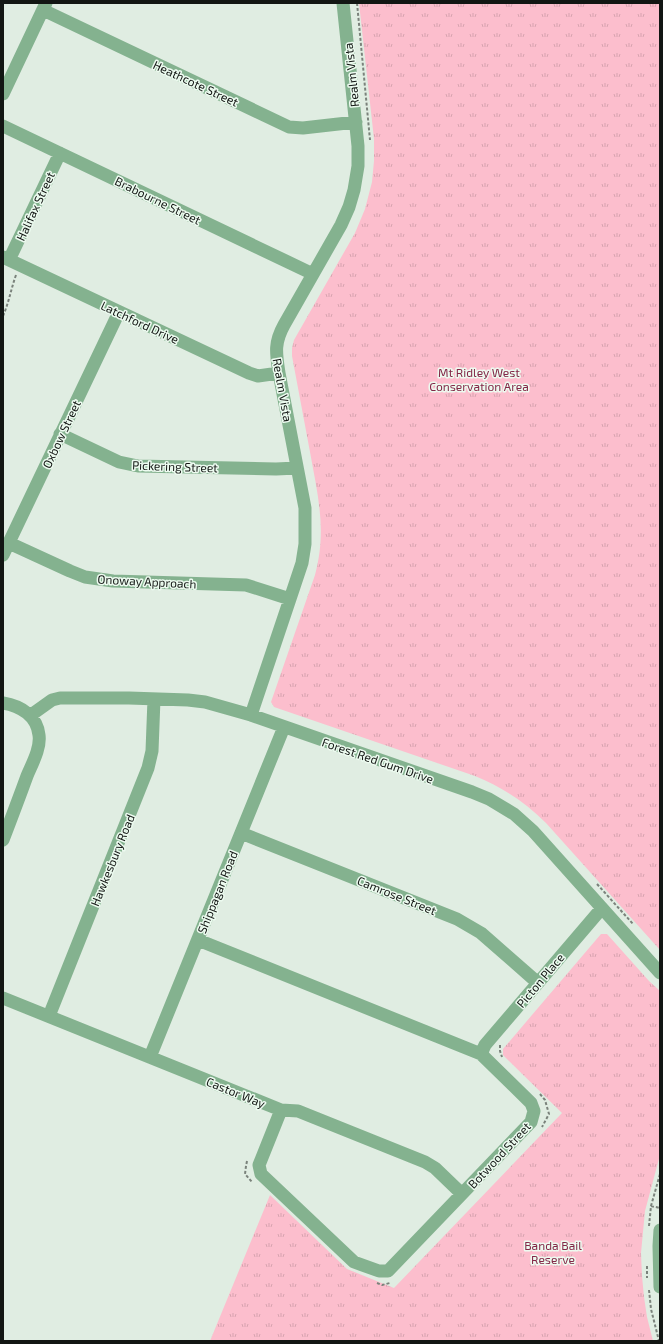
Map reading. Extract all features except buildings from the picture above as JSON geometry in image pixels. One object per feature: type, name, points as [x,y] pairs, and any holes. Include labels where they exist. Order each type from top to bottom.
[{"type":"street","name":"Realm Vista","points":[[251,715],[302,563],[305,544],[306,526],[304,508],[279,373],[276,344],[279,334],[341,226],[349,207],[358,166],[356,122],[343,3]]},
{"type":"street","name":"Heathcote Street","points":[[44,6],[289,127],[303,128],[356,122]]},
{"type":"street","points":[[3,94],[44,6]]},
{"type":"street","name":"Brabourne Street","points":[[3,126],[313,274]]},
{"type":"street","name":"Halifax Street","points":[[11,261],[60,153]]},
{"type":"street","name":"Latchford Drive","points":[[11,261],[254,376],[279,373]]},
{"type":"street","name":"Oxbow Street","points":[[3,556],[118,312]]},
{"type":"street","name":"Pickering Street","points":[[60,434],[119,462],[138,466],[276,469],[297,468]]},
{"type":"street","name":"Onoway Approach","points":[[9,543],[70,572],[85,577],[113,582],[246,585],[290,599]]},
{"type":"street","name":"Forest Red Gum Drive","points":[[30,715],[52,700],[60,698],[154,699],[205,702],[251,715],[472,792],[489,799],[514,814],[533,831],[611,912],[660,973]]},
{"type":"street","name":"Hawkesbury Road","points":[[48,1016],[148,768],[152,751],[154,699]]},
{"type":"street","points":[[3,703],[18,707],[30,715],[38,727],[40,737],[39,744],[3,840]]},
{"type":"street","name":"Shippagan Road","points":[[150,1057],[284,727]]},
{"type":"street","name":"Camrose Street","points":[[241,832],[457,919],[481,933],[538,982]]},
{"type":"street","name":"Picton Place","points":[[481,1054],[486,1045],[538,982],[611,912]]},
{"type":"street","name":"Botwood Street","points":[[198,940],[481,1054],[531,1103],[534,1111],[531,1122],[388,1271],[379,1272],[354,1262],[261,1174],[259,1165],[281,1110]]},
{"type":"street","name":"Castor Way","points":[[3,998],[281,1110],[298,1111],[425,1162],[435,1168],[462,1194]]},
{"type":"street","points":[[660,1230],[660,1287]]},
{"type":"path","points":[[357,3],[370,143]]},
{"type":"path","points":[[3,316],[10,299],[12,287],[11,261]]},
{"type":"path","points":[[594,880],[611,912],[635,926]]},
{"type":"path","points":[[500,1045],[501,1056],[506,1062]]},
{"type":"path","points":[[539,1131],[544,1125],[549,1114],[545,1100],[540,1094]]},
{"type":"path","points":[[248,1159],[245,1174],[254,1184]]},
{"type":"path","points":[[652,1206],[660,1208]]},
{"type":"path","points":[[375,1282],[382,1285],[393,1282]]},
{"type":"green space","name":"Mt Ridley West Conservation Area","points":[[359,3],[660,3],[660,950],[546,823],[530,808],[513,796],[495,785],[475,776],[274,707],[271,702],[315,575],[319,559],[321,528],[318,499],[292,356],[292,348],[294,340],[355,233],[365,209],[372,182],[374,139]]},
{"type":"green space","name":"Banda Bail Reserve","points":[[601,934],[607,934],[649,981],[660,991],[660,1155],[645,1211],[641,1253],[644,1297],[653,1341],[210,1341],[270,1195],[347,1269],[394,1288],[562,1113],[503,1055],[503,1049]]}]
